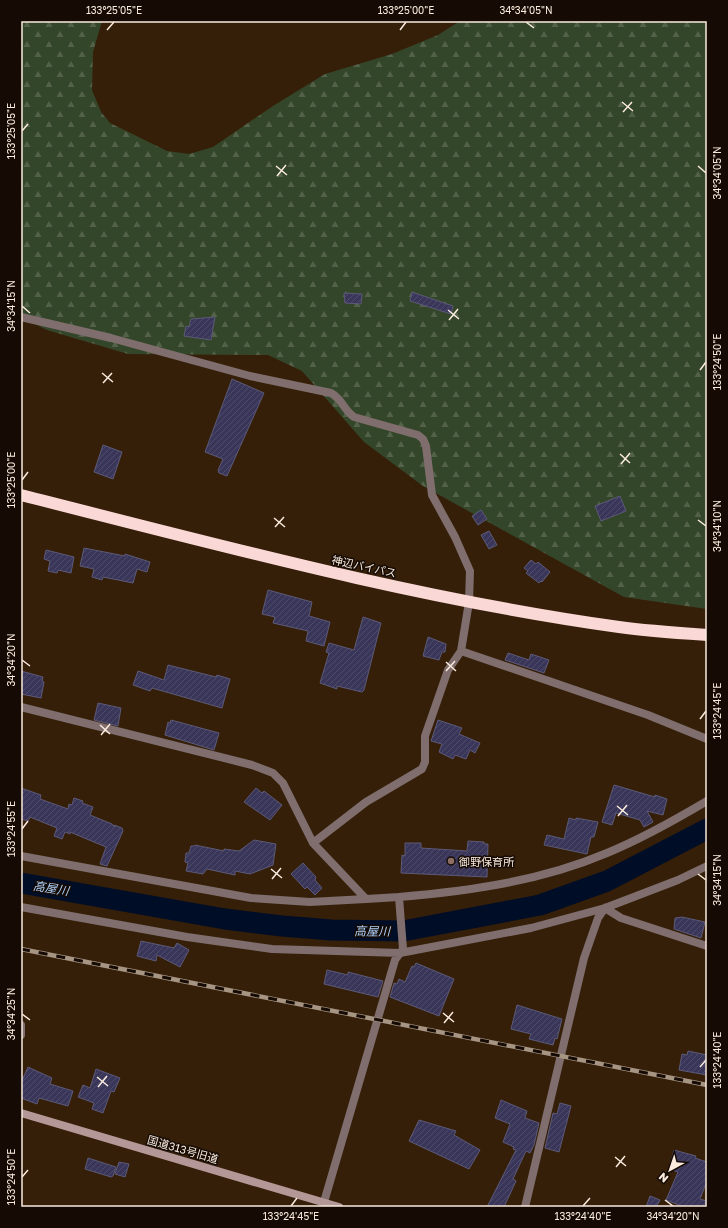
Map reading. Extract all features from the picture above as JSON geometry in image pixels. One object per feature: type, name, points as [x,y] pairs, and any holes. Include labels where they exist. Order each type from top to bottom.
[{"type":"highway","name":"神辺バイパス","points":[[21,495],[294,563],[469,602],[620,627],[707,635]]},
{"type":"street","points":[[21,317],[111,338],[250,376],[331,393],[338,397],[343,402],[347,411],[354,416],[418,435],[423,439],[426,446],[432,495],[468,562],[470,570],[469,602],[461,650],[448,670],[425,736],[425,762],[422,769],[366,802],[313,843]]},
{"type":"street","points":[[461,650],[648,715],[707,739]]},
{"type":"street","points":[[21,707],[252,765],[273,773],[283,783],[313,843],[366,899]]},
{"type":"street","points":[[21,856],[251,898],[310,902],[399,899],[459,892],[527,879],[561,869],[607,853],[649,833],[707,801]]},
{"type":"street","points":[[21,906],[187,937],[272,949],[402,949],[531,928],[605,908],[678,880],[707,866]]},
{"type":"street","points":[[324,1202],[395,960],[402,949],[399,899]]},
{"type":"street","points":[[605,908],[621,918],[707,946]]},
{"type":"street","points":[[524,1207],[584,958],[598,918],[605,908]]},
{"type":"street","points":[[21,1025],[21,1034]]},
{"type":"street","name":"国道313号旧道","points":[[21,1113],[340,1207]]},
{"type":"green space","points":[[21,21],[102,21],[93,52],[92,90],[101,112],[110,123],[167,151],[189,154],[213,147],[273,106],[325,74],[392,54],[438,35],[460,21],[707,21],[707,609],[624,597],[423,486],[364,442],[302,371],[268,355],[128,354],[47,330],[21,317]]},
{"type":"building","points":[[412,292],[453,306],[451,314],[410,301]]},
{"type":"building","points":[[344,293],[362,294],[361,304],[345,303]]},
{"type":"building","points":[[215,317],[211,340],[184,336],[186,326],[189,327],[191,319]]},
{"type":"building","points":[[232,379],[264,393],[227,476],[219,473],[218,470],[223,459],[205,452]]},
{"type":"building","points":[[103,445],[122,452],[113,479],[94,472]]},
{"type":"building","points":[[620,496],[626,511],[601,521],[595,506]]},
{"type":"building","points":[[481,510],[487,519],[478,525],[472,516]]},
{"type":"building","points":[[489,531],[497,545],[489,549],[481,535]]},
{"type":"building","points":[[84,548],[125,556],[125,554],[150,562],[147,572],[137,569],[133,583],[103,577],[102,580],[92,577],[94,569],[80,566]]},
{"type":"building","points":[[46,550],[74,557],[71,573],[58,570],[57,573],[48,571],[50,561],[44,559]]},
{"type":"building","points":[[531,560],[536,564],[538,562],[550,572],[542,582],[541,581],[539,583],[526,573],[528,571],[524,568]]},
{"type":"building","points":[[268,590],[312,602],[309,616],[330,622],[324,646],[306,641],[308,631],[273,623],[275,617],[262,614]]},
{"type":"building","points":[[363,617],[381,623],[364,690],[362,692],[337,686],[337,689],[320,683],[329,653],[326,652],[329,643],[354,650]]},
{"type":"building","points":[[428,637],[446,644],[445,652],[442,652],[439,660],[423,656]]},
{"type":"building","points":[[508,653],[529,660],[531,654],[549,660],[544,673],[505,660]]},
{"type":"building","points":[[168,665],[230,679],[222,708],[152,688],[150,691],[133,685],[138,671],[164,680]]},
{"type":"building","points":[[21,671],[43,677],[42,681],[44,682],[41,698],[21,694]]},
{"type":"building","points":[[98,703],[121,708],[118,726],[94,720]]},
{"type":"building","points":[[171,720],[219,733],[214,750],[165,735],[168,722],[170,723]]},
{"type":"building","points":[[438,720],[462,728],[459,734],[480,743],[475,753],[470,750],[466,759],[455,755],[453,759],[439,752],[442,744],[431,741]]},
{"type":"building","points":[[614,785],[667,799],[663,815],[647,811],[653,822],[644,827],[640,820],[616,813],[612,825],[602,822]]},
{"type":"building","points":[[21,788],[41,795],[40,799],[68,809],[69,804],[72,805],[74,798],[83,801],[82,803],[93,807],[90,815],[112,824],[114,827],[114,825],[122,828],[123,831],[107,866],[100,864],[106,847],[70,832],[70,834],[65,832],[62,839],[54,836],[57,828],[30,817],[28,821],[21,819]]},
{"type":"building","points":[[256,788],[262,793],[264,791],[282,805],[270,820],[244,802]]},
{"type":"building","points":[[569,818],[598,822],[594,837],[591,837],[587,854],[544,845],[547,835],[564,839]]},
{"type":"building","points":[[254,840],[276,844],[273,865],[250,874],[235,871],[235,875],[207,869],[203,874],[186,871],[188,863],[185,862],[186,853],[189,853],[191,846],[195,845],[224,851],[224,849],[239,851]]},
{"type":"building","points":[[468,841],[484,842],[484,844],[488,844],[487,877],[401,873],[402,855],[405,856],[405,843],[421,843],[421,848],[467,851]]},
{"type":"building","points":[[303,863],[316,877],[315,880],[322,888],[315,895],[307,887],[305,889],[291,874]]},
{"type":"building","points":[[682,917],[705,922],[701,938],[674,929],[675,918]]},
{"type":"building","points":[[141,941],[174,948],[177,943],[189,950],[180,967],[157,955],[156,961],[137,956]]},
{"type":"building","points":[[416,963],[454,979],[439,1016],[390,997],[394,983],[397,984],[399,979],[405,982],[412,966],[414,967]]},
{"type":"building","points":[[327,970],[348,975],[348,972],[383,981],[378,997],[324,984]]},
{"type":"building","points":[[517,1005],[562,1019],[557,1039],[555,1038],[553,1045],[529,1039],[531,1034],[511,1029]]},
{"type":"building","points":[[688,1051],[707,1055],[707,1075],[679,1070],[682,1054],[687,1055]]},
{"type":"building","points":[[28,1067],[52,1078],[50,1084],[73,1091],[68,1106],[39,1098],[37,1104],[21,1098],[21,1083]]},
{"type":"building","points":[[96,1069],[120,1078],[114,1092],[111,1091],[103,1113],[92,1109],[94,1103],[78,1097],[83,1085],[90,1088]]},
{"type":"building","points":[[501,1100],[527,1111],[525,1118],[539,1123],[534,1145],[530,1153],[526,1151],[513,1179],[516,1181],[504,1207],[487,1207],[516,1150],[513,1149],[514,1147],[503,1142],[510,1124],[495,1118]]},
{"type":"building","points":[[560,1103],[571,1106],[559,1152],[545,1148],[553,1113],[557,1114]]},
{"type":"building","points":[[419,1120],[456,1131],[454,1135],[480,1150],[469,1169],[409,1141]]},
{"type":"building","points":[[674,1150],[696,1156],[695,1158],[707,1162],[707,1181],[700,1199],[707,1201],[707,1207],[684,1207],[666,1200],[678,1172],[669,1169]]},
{"type":"building","points":[[88,1158],[116,1167],[113,1176],[111,1177],[85,1169]]},
{"type":"building","points":[[119,1162],[129,1164],[125,1177],[115,1174]]},
{"type":"building","points":[[650,1196],[660,1200],[656,1207],[646,1207]]},
{"type":"waterway","name":"高屋川","points":[[21,883],[225,919],[331,930],[403,931],[540,905],[607,881],[707,829]]},
{"type":"railway","points":[[21,949],[707,1085]]},
{"type":"place","name":"御野保育所","points":[[451,861]]}]
